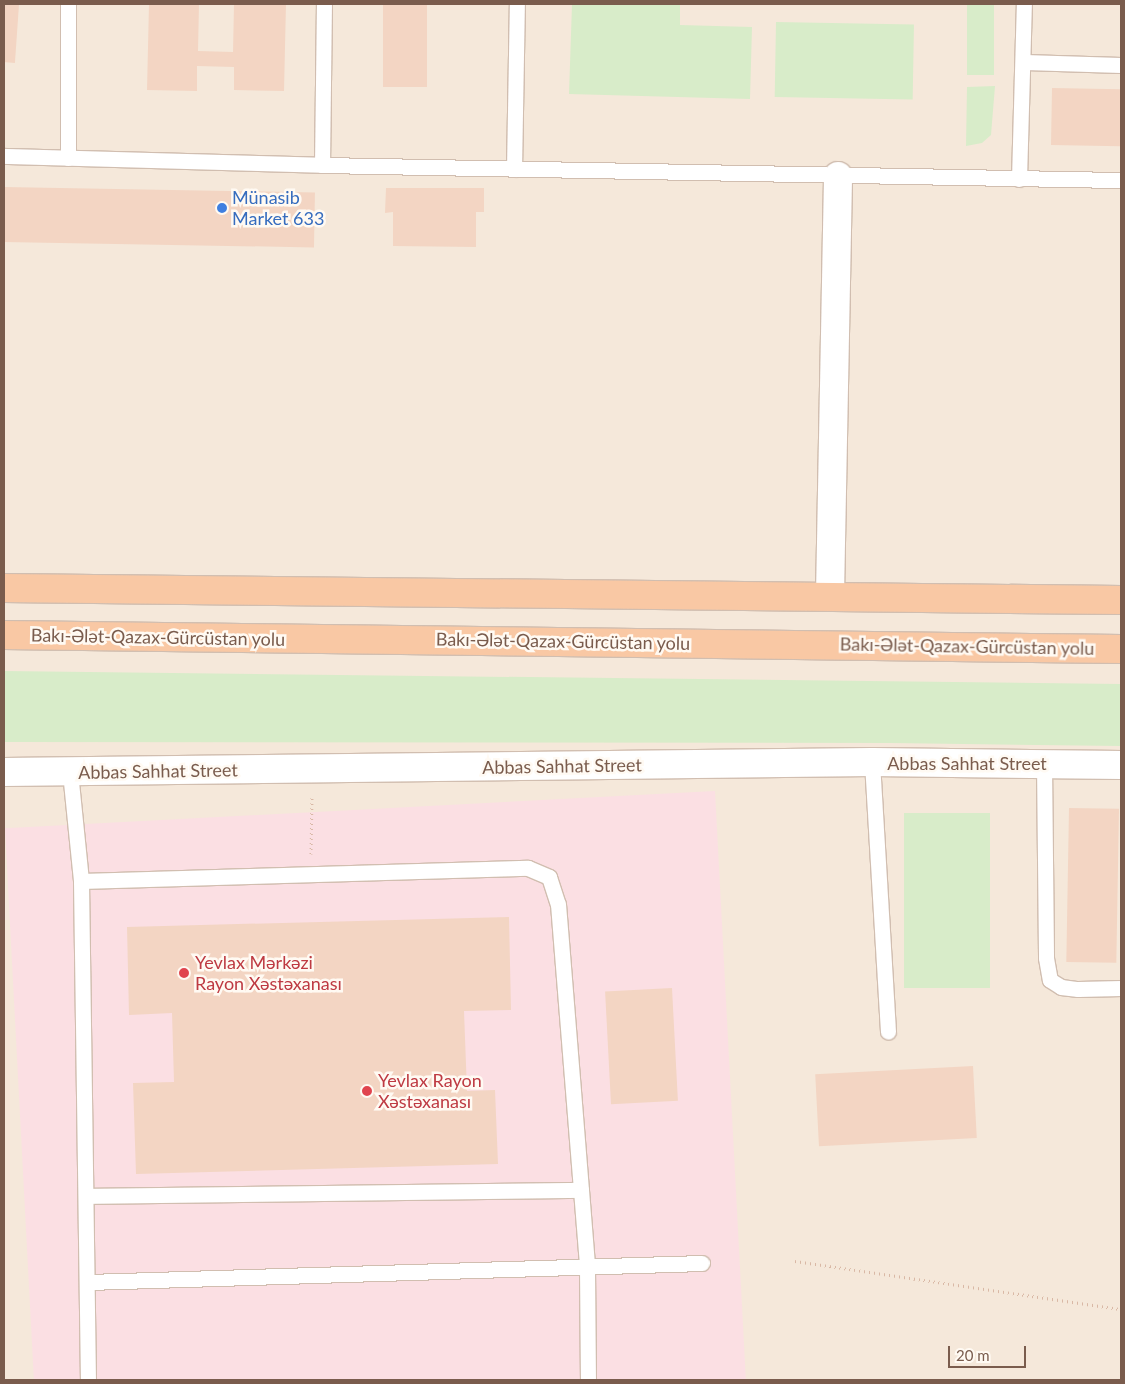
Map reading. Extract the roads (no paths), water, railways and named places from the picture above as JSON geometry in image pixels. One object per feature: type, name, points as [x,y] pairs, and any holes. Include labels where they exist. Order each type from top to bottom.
[{"type":"highway","points":[[4,588],[830,595],[1121,600]]},
{"type":"highway","name":"Bakı-Ələt-Qazax-Gürcüstan yolu","points":[[4,635],[1121,649]]},
{"type":"street","points":[[830,595],[838,176]]},
{"type":"street","name":"Abbas Sahhat Street","points":[[4,772],[872,762],[1121,764]]},
{"type":"lane","points":[[68,4],[68,158]]},
{"type":"lane","points":[[322,165],[324,4]]},
{"type":"lane","points":[[514,169],[517,4]]},
{"type":"lane","points":[[1019,179],[1024,62],[1024,4]]},
{"type":"lane","points":[[1024,62],[1121,65]]},
{"type":"lane","points":[[4,156],[322,165],[1121,180]]},
{"type":"lane","points":[[872,762],[888,1032]]},
{"type":"lane","points":[[1044,763],[1046,958],[1050,980],[1061,986],[1078,989],[1121,988]]},
{"type":"lane","points":[[70,772],[82,881],[88,1380]]},
{"type":"lane","points":[[82,881],[311,876],[528,868],[549,877],[558,904],[588,1268],[588,1380]]},
{"type":"lane","points":[[86,1196],[581,1190]]},
{"type":"lane","points":[[88,1282],[702,1263]]},
{"type":"place","name":"Münasib Market 633","points":[[222,208]]},
{"type":"place","name":"Yevlax Mərkəzi Rayon Xəstəxanası","points":[[184,973]]},
{"type":"place","name":"Yevlax Rayon Xəstəxanası","points":[[367,1091]]}]
